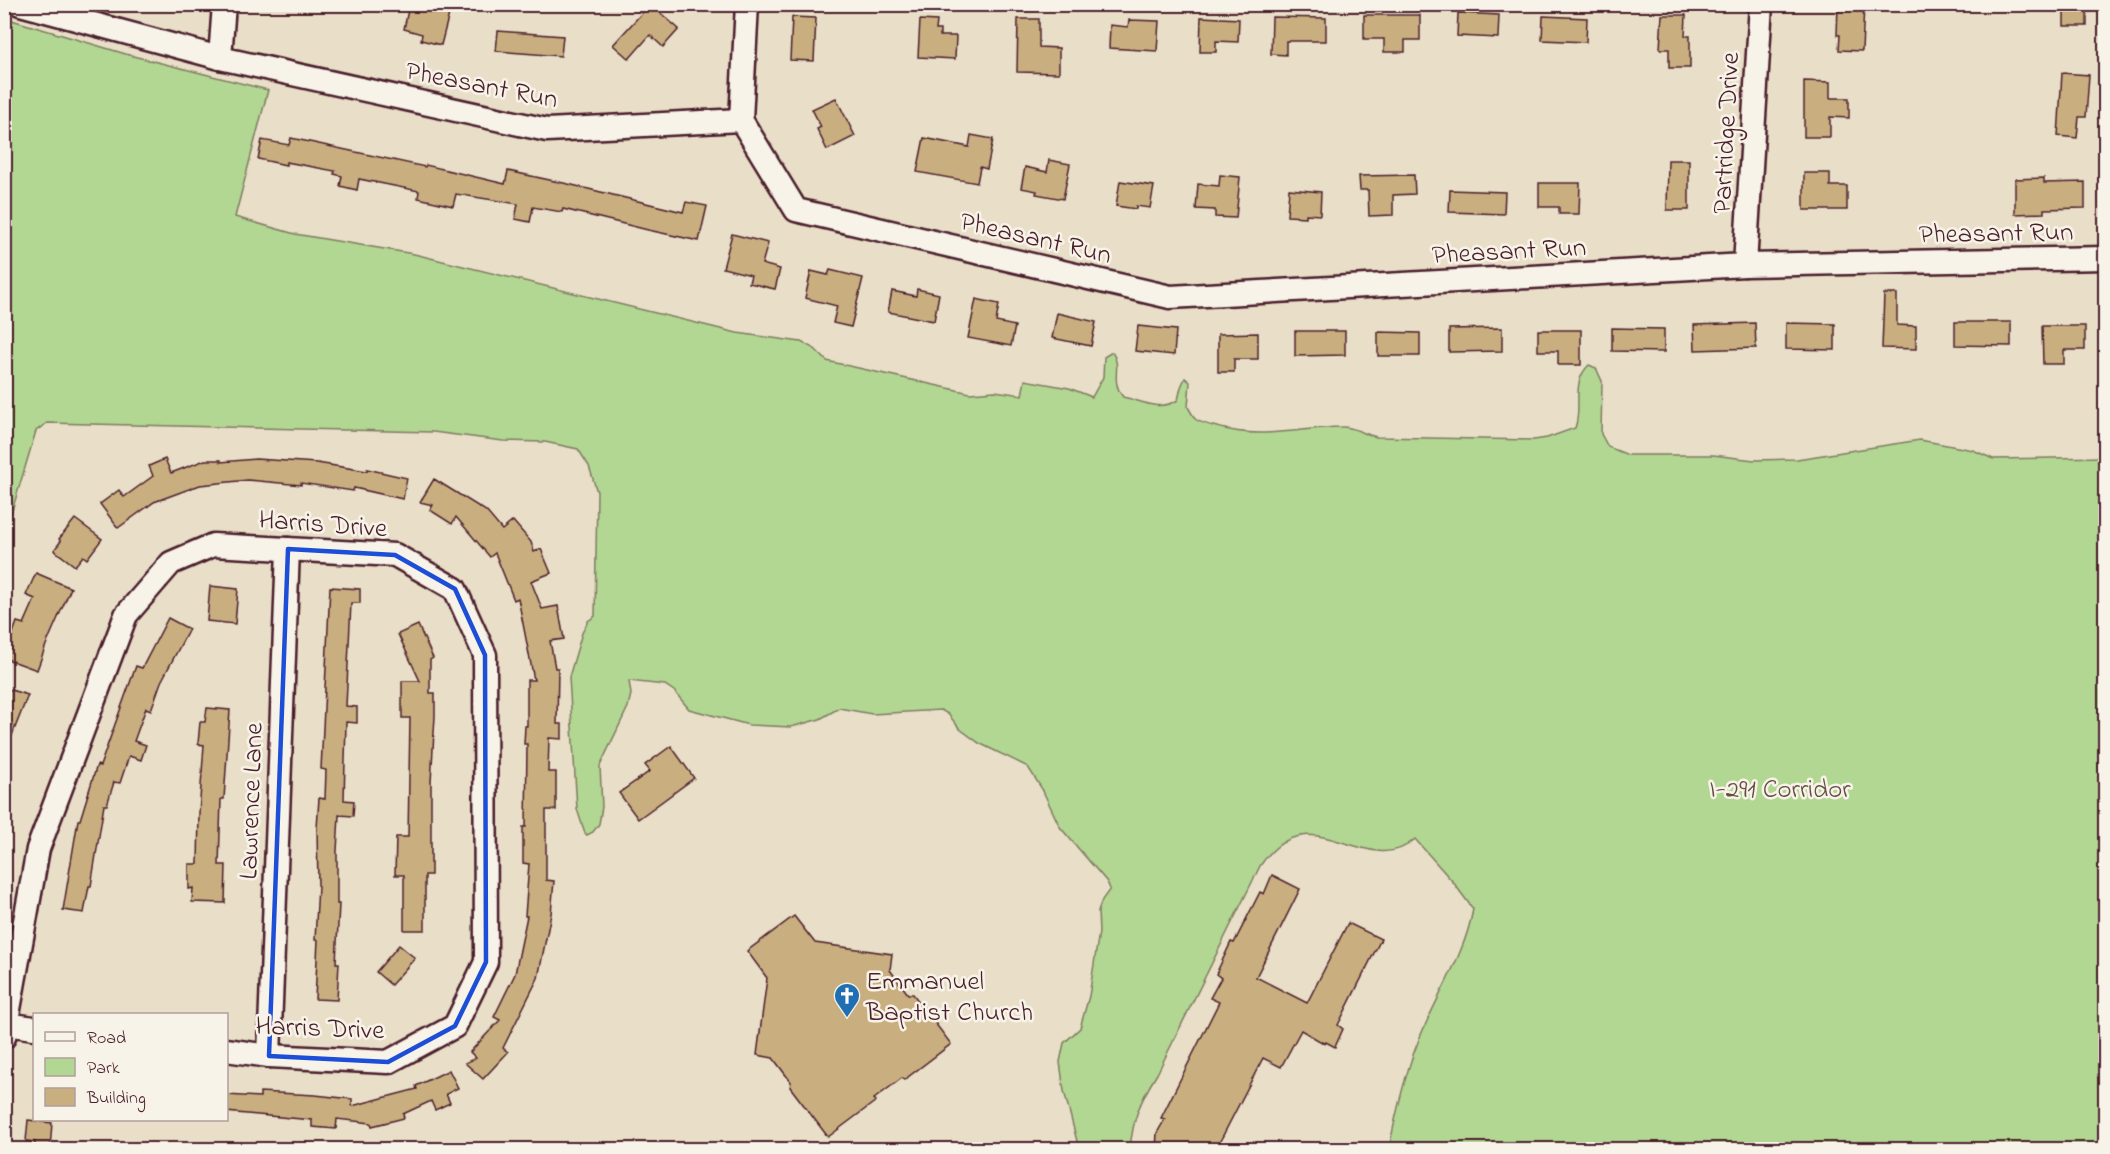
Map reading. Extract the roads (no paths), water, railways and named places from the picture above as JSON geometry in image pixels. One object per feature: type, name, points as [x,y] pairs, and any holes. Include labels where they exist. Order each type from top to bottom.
[{"type":"street","name":"Pheasant Run","points":[[20,4],[220,57],[548,130],[741,120],[796,210],[1170,297],[1745,265],[2106,258]]},
{"type":"street","points":[[220,57],[224,4]]},
{"type":"street","points":[[741,120],[747,4]]},
{"type":"street","name":"Partridge Drive","points":[[1745,265],[1761,4]]},
{"type":"street","name":"Harris Drive","points":[[33,1028],[5,1030],[38,849],[126,615],[171,563],[213,545],[395,555],[455,589],[485,655],[486,962],[455,1026],[388,1062],[269,1056],[228,1050]]},
{"type":"street","name":"Lawrence Lane","points":[[269,1056],[288,549]]},
{"type":"place","name":"Emmanuel Baptist Church","points":[[847,1019]]},
{"type":"park label","name":"I-291 Corridor","points":[[1780,788]]}]
